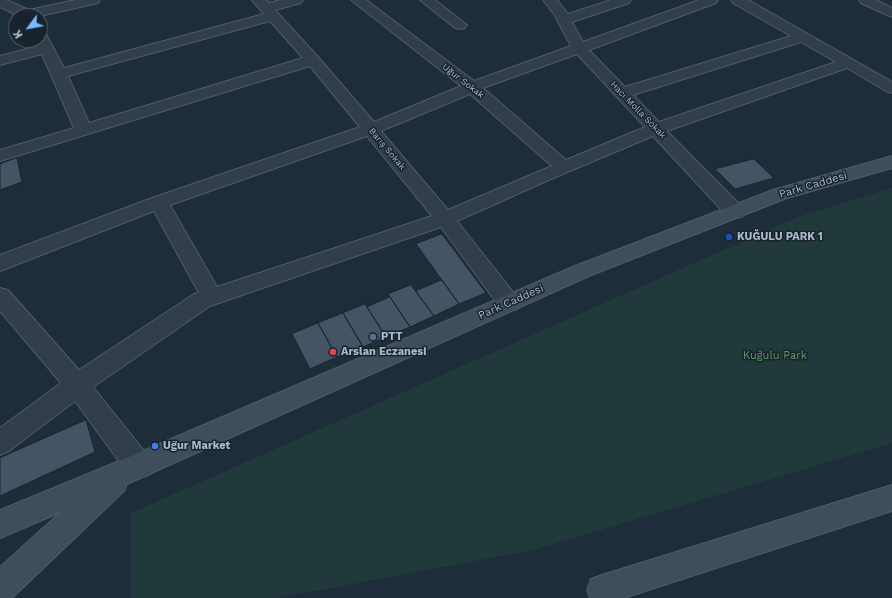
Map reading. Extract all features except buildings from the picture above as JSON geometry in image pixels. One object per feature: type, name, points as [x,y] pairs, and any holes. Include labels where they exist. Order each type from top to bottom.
[{"type":"main road","name":"Park Caddesi","points":[[0,524],[132,469],[582,271],[780,194],[892,162]]},
{"type":"main road","points":[[0,588],[132,469]]},
{"type":"main road","points":[[605,594],[892,498]]},
{"type":"street","points":[[48,11],[93,0]]},
{"type":"street","points":[[59,74],[266,8],[296,0]]},
{"type":"street","name":"Uğur Sokak","points":[[358,0],[472,88],[564,167]]},
{"type":"street","points":[[427,0],[460,25]]},
{"type":"street","name":"Hacı Molla Sokak","points":[[550,0],[564,20],[579,48],[735,212]]},
{"type":"street","points":[[564,20],[624,0]]},
{"type":"street","points":[[0,263],[160,202],[371,129],[472,88],[711,0]]},
{"type":"street","points":[[738,0],[892,88]]},
{"type":"street","points":[[866,0],[892,13]]},
{"type":"street","points":[[0,2],[14,8]]},
{"type":"street","name":"Barış Sokak","points":[[266,8],[313,60],[371,129],[445,219],[509,303]]},
{"type":"street","points":[[622,93],[803,37]]},
{"type":"street","points":[[0,61],[29,48]]},
{"type":"street","points":[[46,48],[83,130]]},
{"type":"street","points":[[0,156],[313,60]]},
{"type":"street","points":[[0,443],[77,386],[202,300],[445,219],[656,129],[848,63]]},
{"type":"street","points":[[160,202],[212,297]]},
{"type":"street","points":[[0,296],[77,386],[132,469]]},
{"type":"green space","name":"Kuğulu Park","points":[[892,188],[892,443],[533,550],[278,598],[131,598],[131,513],[798,217]]},
{"type":"place","name":"KUĞULU PARK 1","points":[[729,237]]},
{"type":"place","name":"PTT","points":[[373,337]]},
{"type":"place","name":"Arslan Eczanesi","points":[[333,352]]},
{"type":"place","name":"Uğur Market","points":[[155,446]]}]
